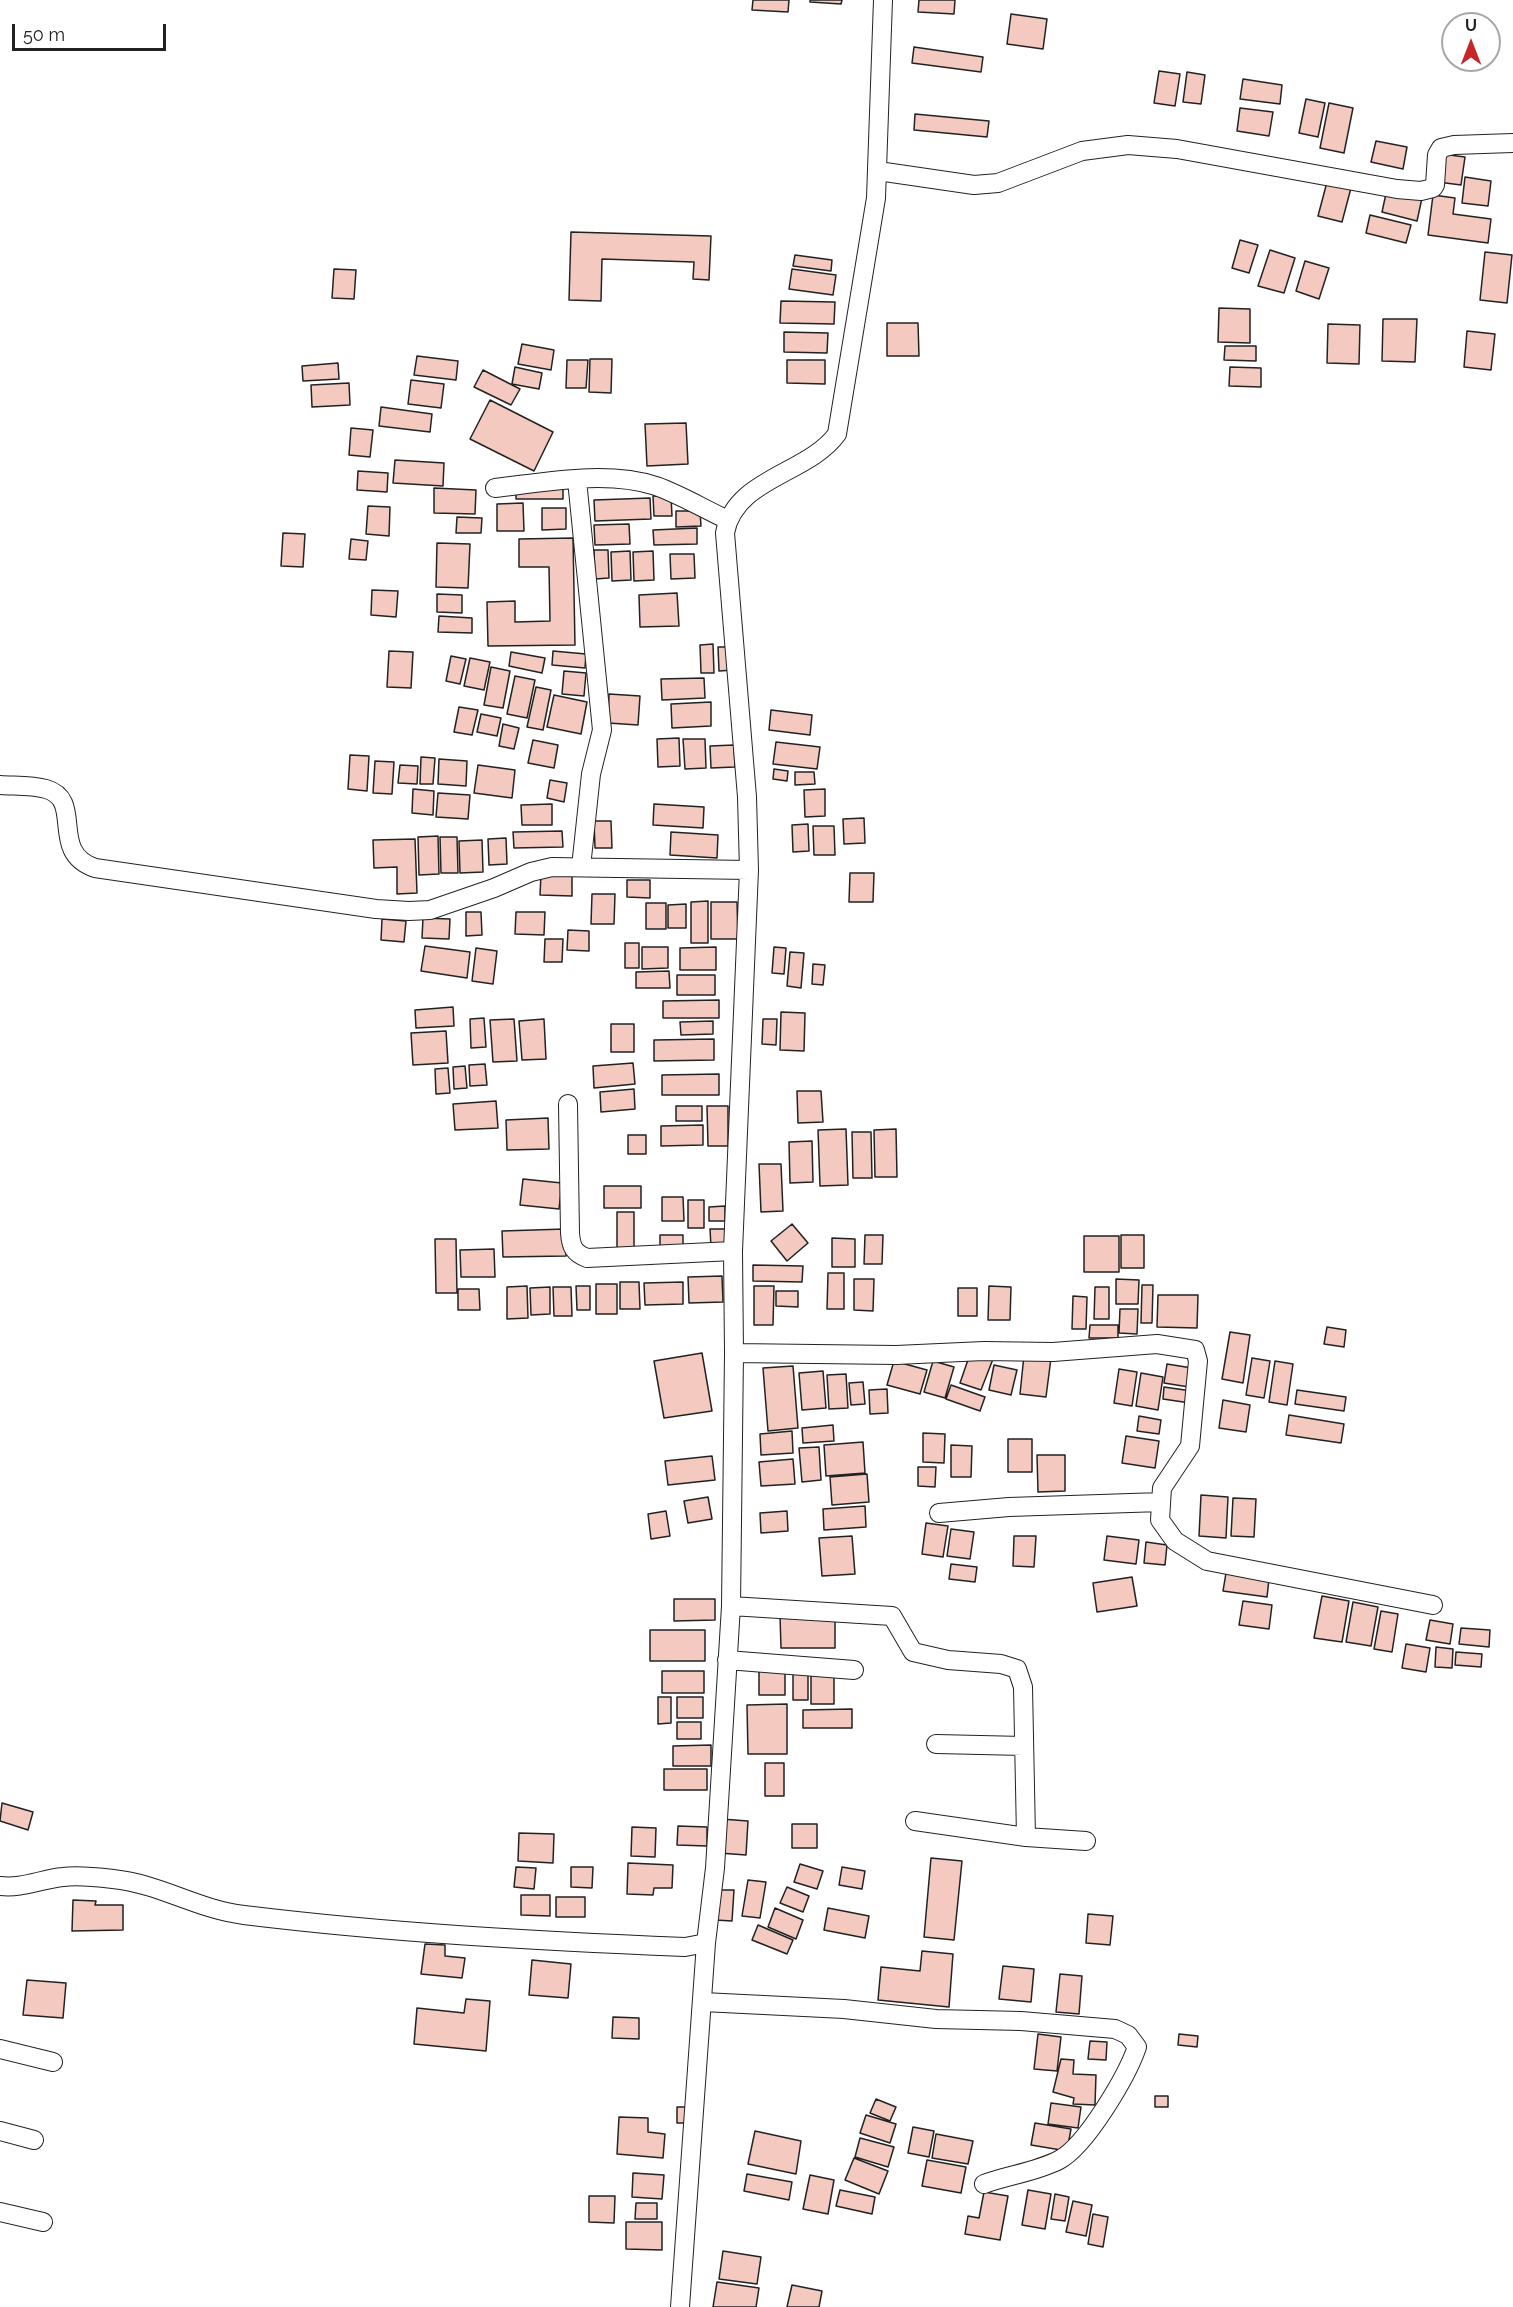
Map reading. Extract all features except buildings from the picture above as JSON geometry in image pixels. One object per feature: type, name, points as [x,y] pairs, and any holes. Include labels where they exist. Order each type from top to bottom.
[{"type":"street","points":[[680,2307],[706,1943],[715,1868],[731,1606],[733,1251],[749,870],[747,797],[725,533],[728,520],[741,501],[819,452],[837,434],[875,209],[882,0]]},
{"type":"street","points":[[878,171],[974,185],[998,183],[1082,152],[1128,145],[1177,149],[1397,189],[1421,191],[1435,185],[1437,155],[1442,148],[1454,145],[1513,143]]},
{"type":"street","points":[[495,488],[577,480],[624,480],[658,487],[728,520]]},
{"type":"street","points":[[577,480],[602,730],[591,774],[581,867]]},
{"type":"street","points":[[0,785],[47,789],[55,793],[64,801],[72,852],[84,864],[95,868],[364,907],[430,910],[494,888],[531,872],[552,867],[749,870]]},
{"type":"street","points":[[568,1104],[570,1233],[571,1244],[577,1254],[587,1258],[733,1251]]},
{"type":"street","points":[[734,1353],[896,1355],[984,1351],[1053,1352],[1156,1344],[1195,1350],[1198,1361],[1190,1446],[1162,1488],[1160,1520],[1175,1541],[1207,1561],[1432,1605]]},
{"type":"street","points":[[939,1513],[1009,1507],[1161,1502]]},
{"type":"street","points":[[731,1606],[892,1616],[913,1652],[948,1660],[1002,1664],[1017,1669],[1023,1687],[1026,1837]]},
{"type":"street","points":[[727,1660],[854,1670]]},
{"type":"street","points":[[936,1744],[1024,1746]]},
{"type":"street","points":[[915,1821],[1026,1837],[1086,1841]]},
{"type":"street","points":[[0,1886],[86,1876],[147,1884],[207,1908],[243,1915],[367,1930],[494,1940],[673,1947],[706,1943]]},
{"type":"street","points":[[703,2002],[844,2008],[936,2019],[1021,2021],[1115,2029],[1133,2040],[1137,2047],[1129,2063],[1087,2135],[1074,2151],[1052,2163],[984,2184]]},
{"type":"street","points":[[0,2049],[53,2062]]},
{"type":"street","points":[[0,2132],[34,2140]]},
{"type":"street","points":[[0,2212],[43,2223]]}]
